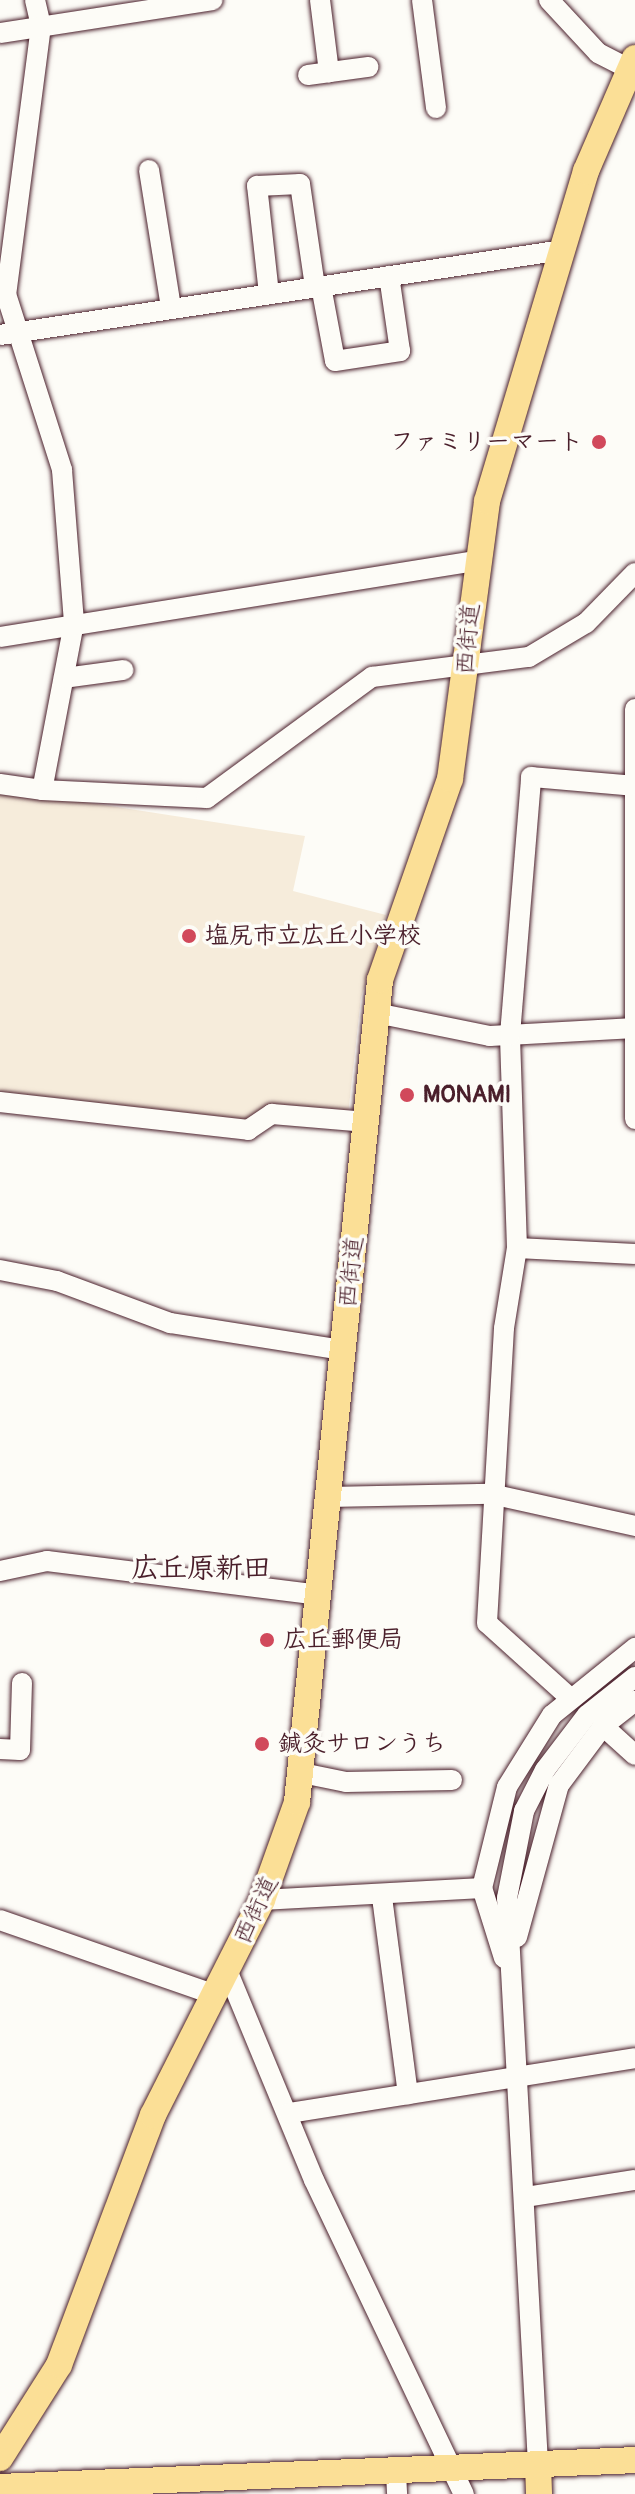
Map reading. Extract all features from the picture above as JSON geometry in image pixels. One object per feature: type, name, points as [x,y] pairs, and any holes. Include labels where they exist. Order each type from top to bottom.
[{"type":"main road","name":"西街道","points":[[0,2458],[59,2365],[153,2115],[262,1900],[284,1849],[302,1773],[380,980],[450,779],[466,667],[474,561],[563,250],[633,64]]},
{"type":"main road","points":[[0,2487],[105,2489],[396,2484],[449,2469],[635,2460]]},
{"type":"main road","points":[[538,2464],[539,2494]]},
{"type":"street","points":[[35,0],[41,26],[6,294],[8,333],[62,470],[74,623],[42,790]]},
{"type":"street","points":[[0,33],[212,0]]},
{"type":"street","points":[[320,0],[329,72]]},
{"type":"street","points":[[422,0],[436,108]]},
{"type":"street","points":[[549,0],[598,53],[633,64]]},
{"type":"street","points":[[308,75],[368,67]]},
{"type":"street","points":[[149,170],[171,308]]},
{"type":"street","points":[[269,294],[257,186],[300,184],[335,361],[400,351],[389,276]]},
{"type":"street","points":[[8,333],[563,250]]},
{"type":"street","points":[[0,637],[474,561]]},
{"type":"street","points":[[0,784],[42,790],[207,798],[372,677],[529,657],[558,643],[635,573]]},
{"type":"street","points":[[64,678],[123,670]]},
{"type":"street","points":[[635,709],[635,1119]]},
{"type":"street","points":[[569,1697],[487,1623],[491,1494],[517,1248],[510,1035],[531,777],[634,786]]},
{"type":"street","points":[[376,1013],[510,1035],[633,1028]]},
{"type":"street","points":[[0,1102],[248,1130],[272,1114],[367,1122]]},
{"type":"street","points":[[517,1248],[635,1254]]},
{"type":"street","points":[[0,1270],[57,1281],[170,1323],[343,1350]]},
{"type":"street","points":[[328,1497],[491,1494],[635,1526]]},
{"type":"street","points":[[0,1571],[47,1561],[320,1595]]},
{"type":"street","points":[[510,1973],[482,1888],[507,1787],[569,1697],[635,1648]]},
{"type":"street","points":[[538,2464],[507,1898],[524,1811],[545,1770],[587,1715],[635,1677]]},
{"type":"street","points":[[0,1749],[20,1750],[22,1683]]},
{"type":"street","points":[[510,1973],[546,1812],[603,1726],[635,1701]]},
{"type":"street","points":[[603,1726],[635,1755]]},
{"type":"street","points":[[302,1773],[346,1782],[452,1780]]},
{"type":"street","points":[[262,1900],[382,1897],[482,1888]]},
{"type":"street","points":[[382,1897],[408,2094]]},
{"type":"street","points":[[0,1920],[212,1994]]},
{"type":"street","points":[[227,1970],[449,2469],[464,2494]]},
{"type":"street","points":[[289,2113],[635,2058]]},
{"type":"street","points":[[525,2197],[635,2180]]},
{"type":"shaded area","name":"塩尻市立広丘小学校","points":[[0,789],[305,836],[293,891],[386,915],[361,998],[348,1115],[249,1125],[0,1097]]},
{"type":"place","name":"ファミリーマート","points":[[599,442]]},
{"type":"place","name":"塩尻市立広丘小学校","points":[[189,936]]},
{"type":"place","name":"MONAMI","points":[[407,1095]]},
{"type":"place","name":"広丘郵便局","points":[[267,1640]]},
{"type":"place","name":"鍼灸サロンうち","points":[[262,1744]]},
{"type":"district","name":"広丘原新田","points":[[201,1569]]}]
